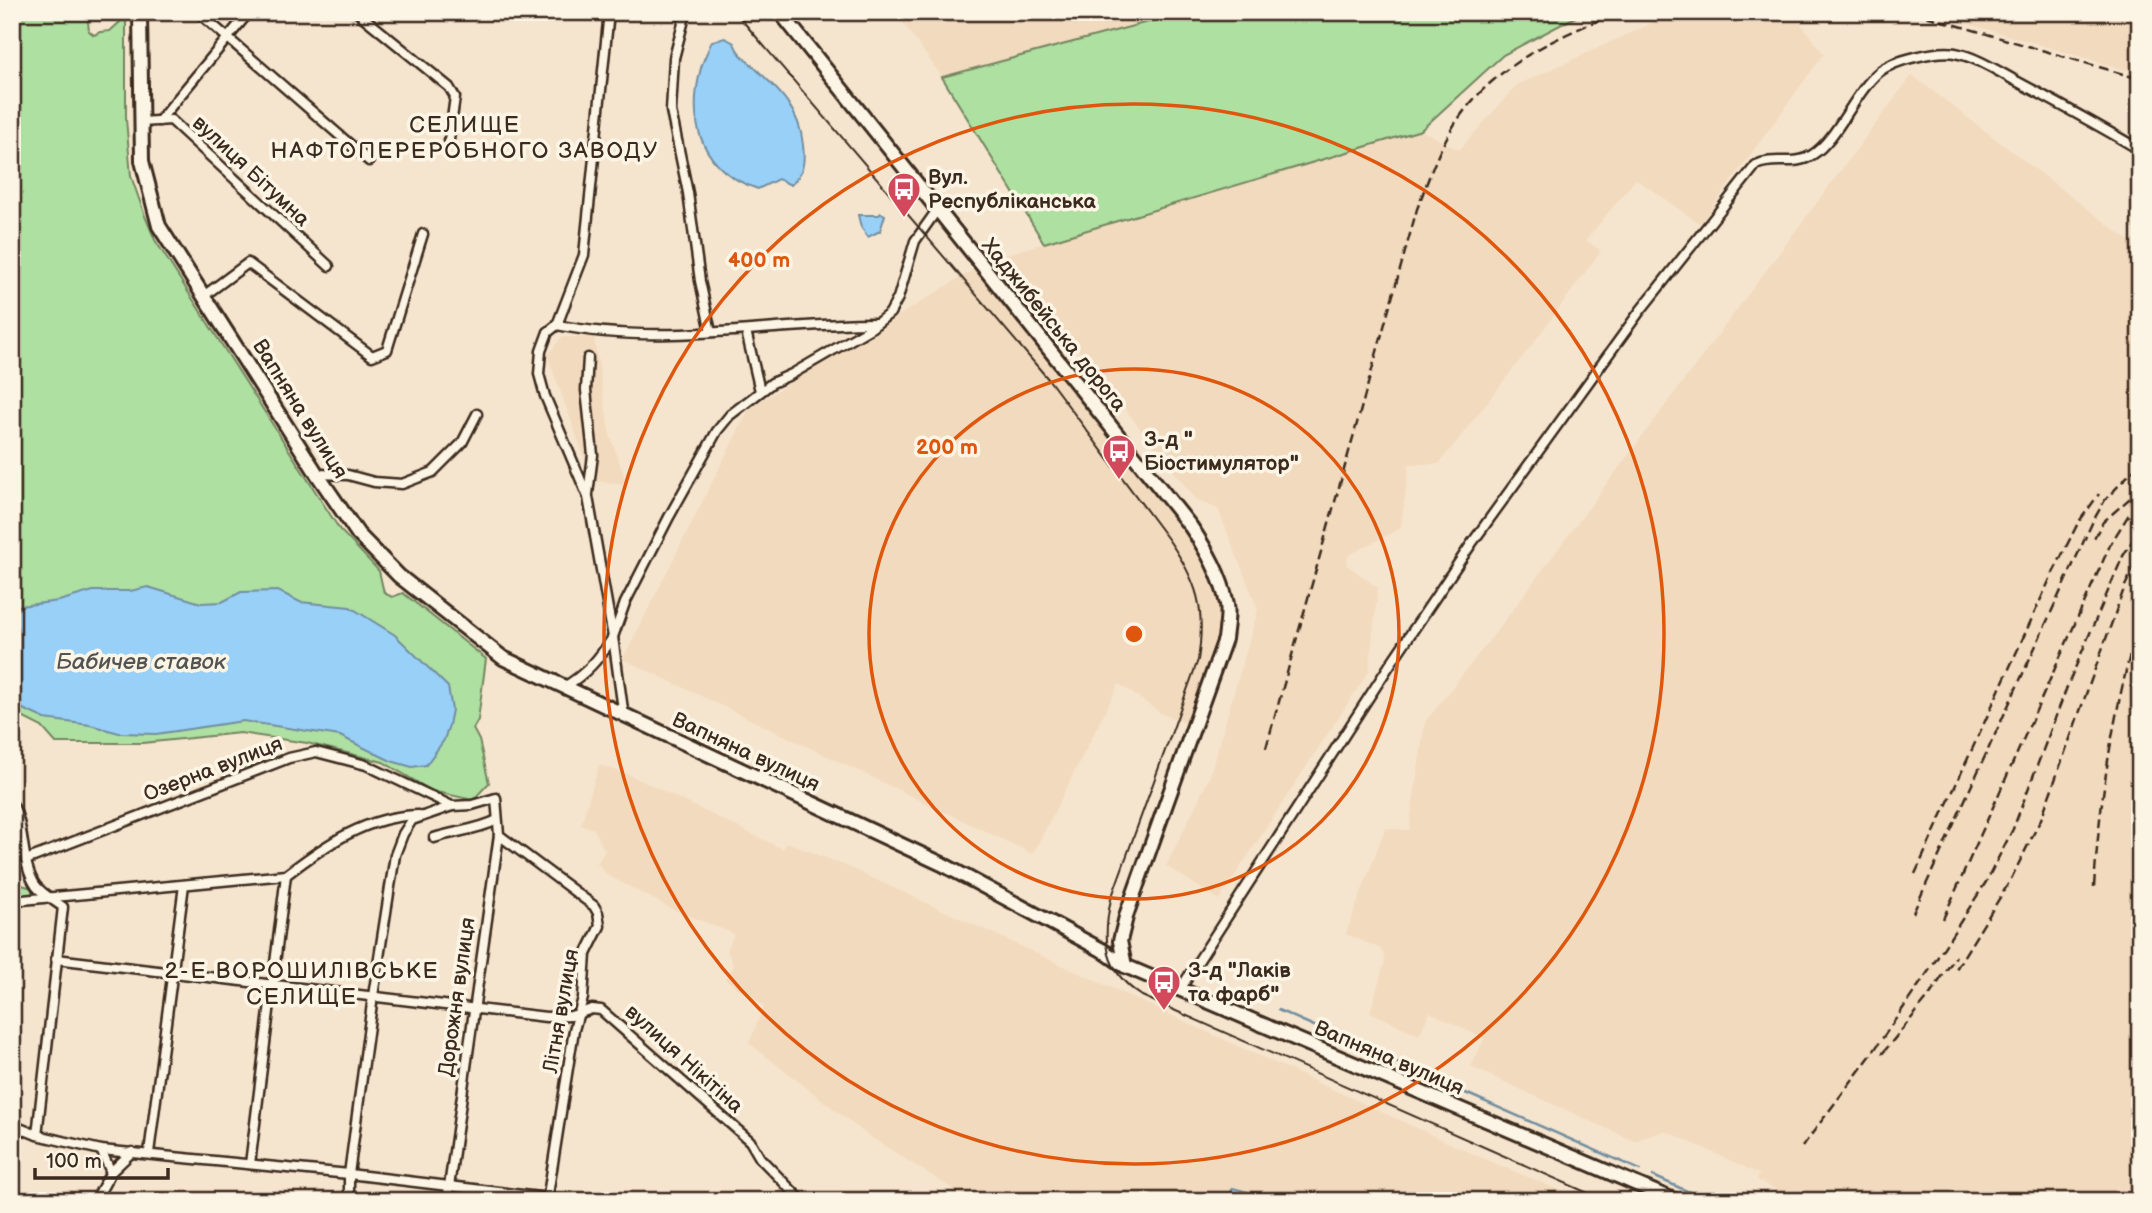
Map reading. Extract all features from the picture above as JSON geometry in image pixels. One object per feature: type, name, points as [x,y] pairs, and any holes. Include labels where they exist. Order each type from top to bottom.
[{"type":"street","name":"Вапняна вулиця","points":[[140,12],[142,161],[159,226],[358,534],[399,576],[503,658],[942,864],[1102,950],[1125,966],[1179,991],[1662,1198],[1676,1201]]},
{"type":"street","points":[[198,12],[369,161]]},
{"type":"street","points":[[159,121],[248,12]]},
{"type":"street","points":[[357,12],[449,87],[454,97],[449,140]]},
{"type":"street","points":[[609,12],[584,255],[557,325],[548,332],[541,351],[539,374],[545,396],[588,497],[624,717]]},
{"type":"street","points":[[686,12],[674,58],[671,111],[688,193],[700,281],[711,332]]},
{"type":"street","name":"Хаджибейська дорога","points":[[780,12],[1191,527],[1209,554],[1227,607],[1225,639],[1127,912],[1120,941],[1125,966]]},
{"type":"street","points":[[1179,991],[1391,663],[1472,543],[1640,311],[1756,165],[1772,160],[1795,162],[1811,156],[1824,144],[1880,71],[1895,63],[1947,52],[1957,53],[1981,63],[2140,150]]},
{"type":"street","name":"вулиця Бітумна","points":[[142,122],[171,120],[329,266]]},
{"type":"street","points":[[564,687],[581,677],[598,661],[613,638],[625,603],[717,431],[730,415],[760,391],[877,323],[895,306],[915,241],[937,210]]},
{"type":"street","points":[[205,295],[248,263],[372,356],[387,350],[424,233]]},
{"type":"street","points":[[557,325],[615,332],[711,332],[877,323]]},
{"type":"street","points":[[746,331],[760,391]]},
{"type":"street","points":[[588,358],[586,390],[593,455],[588,497]]},
{"type":"street","points":[[317,474],[348,475],[374,482],[402,484],[433,472],[462,443],[477,414]]},
{"type":"street","name":"Озерна вулиця","points":[[26,860],[289,758],[316,752],[366,765],[452,806]]},
{"type":"street","name":"Дорожня вулиця","points":[[447,1201],[472,1009],[499,835],[496,797],[472,805],[452,806]]},
{"type":"street","points":[[12,804],[26,860],[36,887],[63,907],[37,1135]]},
{"type":"street","points":[[349,1201],[349,1174],[395,855],[412,820],[452,806]]},
{"type":"street","points":[[12,901],[286,875],[316,852],[356,829],[389,818],[425,815]]},
{"type":"street","points":[[435,838],[484,826],[497,820]]},
{"type":"street","name":"Літня вулиця","points":[[499,835],[594,906],[600,926],[586,954],[583,998],[548,1200]]},
{"type":"street","points":[[250,1164],[286,875]]},
{"type":"street","points":[[149,1153],[184,885]]},
{"type":"street","name":"вулиця Нікітіна","points":[[56,959],[546,1017],[579,1014],[597,1008],[750,1142],[760,1158],[802,1201]]},
{"type":"street","points":[[12,1125],[37,1135],[101,1150],[349,1174],[573,1201]]},
{"type":"street","points":[[101,1150],[111,1172]]},
{"type":"street","points":[[95,1201],[111,1172],[132,1152]]},
{"type":"shaded area","points":[[895,12],[1148,12],[1154,20],[942,77]]},
{"type":"shaded area","points":[[1676,12],[1792,12],[1824,54],[1700,224],[1636,179],[1586,240],[1601,251],[1439,464],[1409,464],[1401,528],[1349,555],[1346,564],[1378,588],[1369,671],[1219,900],[1166,866],[1209,778],[1258,610],[1218,509],[1197,501],[1004,255],[1421,130],[1459,150],[1517,85]]},
{"type":"shaded area","points":[[2140,12],[2140,74],[1931,13]]},
{"type":"shaded area","points":[[1912,75],[2140,249],[2140,1201],[1798,1201],[1757,1180],[1759,1174],[1675,1135],[1664,1131],[1634,1141],[1471,1067],[1484,1039],[1430,1012],[1419,1035],[1370,1012],[1385,961],[1383,953],[1379,948],[1346,934],[1385,828],[1409,830],[1425,722],[1499,628]]},
{"type":"shaded area","points":[[979,266],[1206,555],[1222,610],[1219,638],[1191,725],[1162,714],[1119,684],[1033,854],[623,659],[753,401],[759,402]]},
{"type":"shaded area","points":[[562,337],[594,337],[610,435],[627,484],[593,481],[547,355]]},
{"type":"shaded area","points":[[599,765],[628,774],[783,849],[787,842],[846,866],[1480,1157],[1586,1201],[972,1201],[867,1135],[749,1043],[764,1006],[725,979],[733,966],[727,950],[734,934],[672,909],[607,875],[597,863],[605,851],[594,829],[581,825]]},
{"type":"green space","points":[[29,12],[87,12],[89,31],[94,35],[110,31],[121,21],[120,12],[126,14],[126,119],[131,176],[155,240],[340,530],[379,571],[384,593],[392,597],[403,593],[486,659],[478,720],[473,729],[479,740],[489,783],[473,800],[432,791],[383,762],[307,743],[240,733],[143,743],[56,743],[42,727],[12,712],[12,17]]},
{"type":"green space","points":[[1142,12],[1585,12],[1503,55],[1421,130],[1044,243],[942,77],[1152,21]]},
{"type":"green space","points":[[12,882],[32,888],[32,894],[12,898]]},
{"type":"water","points":[[725,38],[734,43],[743,57],[780,93],[798,121],[804,162],[799,176],[791,185],[778,179],[758,189],[739,181],[724,171],[704,144],[696,111],[700,72],[712,41]]},
{"type":"water","points":[[858,215],[885,215],[880,231],[868,237],[861,227]]},
{"type":"water","name":"Бабичев ставок","points":[[148,587],[201,603],[222,602],[241,592],[278,591],[300,602],[350,607],[395,635],[448,687],[452,710],[444,740],[426,765],[412,767],[391,761],[340,736],[243,721],[156,734],[119,733],[90,725],[45,719],[12,704],[12,607],[59,601],[93,591],[130,591]]},
{"type":"water","points":[[1233,1188],[1274,1199],[1275,1201],[1226,1201]]},
{"type":"waterway","points":[[1278,1010],[1348,1041]]},
{"type":"waterway","points":[[1361,1047],[1448,1085]]},
{"type":"waterway","points":[[1461,1091],[1640,1170]]},
{"type":"waterway","points":[[1653,1176],[1705,1199]]},
{"type":"tram line","points":[[735,12],[1049,380],[1168,539],[1193,583],[1201,626],[1198,660],[1111,899],[1108,914],[1109,954],[1120,976],[1142,996],[1606,1201]]},
{"type":"railway","points":[[1266,748],[1417,209],[1442,147],[1461,115],[1479,94],[1521,59],[1570,33],[1621,12]]},
{"type":"railway","points":[[1912,12],[2140,79]]},
{"type":"railway","points":[[1913,913],[2093,521],[2105,500],[2140,463]]},
{"type":"railway","points":[[2094,538],[2103,522],[2137,492]]},
{"type":"railway","points":[[1915,874],[2050,579],[2078,523],[2099,494]]},
{"type":"railway","points":[[1943,919],[2111,543],[2140,497]]},
{"type":"railway","points":[[1802,1147],[1871,1055],[1986,882],[2013,829],[2067,687],[2123,556],[2140,528]]},
{"type":"railway","points":[[1956,969],[2010,881],[2041,819],[2125,586],[2140,555]]},
{"type":"railway","points":[[2094,887],[2100,818],[2110,751],[2140,618]]},
{"type":"railway","points":[[1882,1054],[1927,999],[1956,956]]},
{"type":"place","name":"Вул. Республіканська","points":[[904,219]]},
{"type":"place","name":"З-д \" Біостимулятор\"","points":[[1119,481]]},
{"type":"place","name":"З-д \"Лаків та фарб\"","points":[[1164,1012]]},
{"type":"district","name":"СЕЛИЩЕ НАФТОПЕРЕРОБНОГО ЗАВОДУ","points":[[465,138]]},
{"type":"district","name":"2-Е ВОРОШИЛІВСЬКЕ СЕЛИЩЕ","points":[[302,984]]}]
